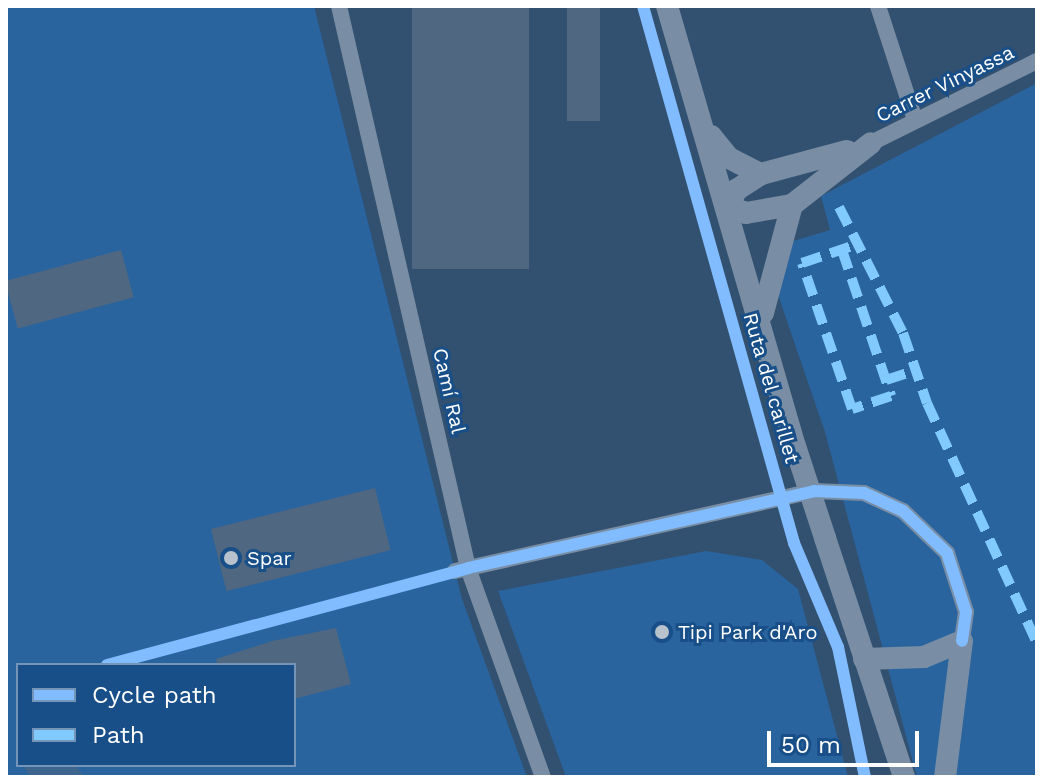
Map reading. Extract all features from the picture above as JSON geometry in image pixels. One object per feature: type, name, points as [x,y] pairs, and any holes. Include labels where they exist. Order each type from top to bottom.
[{"type":"street","name":"Camí Ral","points":[[339,6],[462,569],[543,777]]},
{"type":"street","points":[[667,6],[729,207],[795,446],[904,777]]},
{"type":"street","points":[[878,6],[915,120]]},
{"type":"street","name":"Carrer Vinyassa","points":[[871,143],[1037,61]]},
{"type":"street","points":[[705,128],[729,158],[761,174]]},
{"type":"street","points":[[729,207],[736,190],[761,174],[871,143]]},
{"type":"street","points":[[729,207],[746,213],[792,205],[871,143]]},
{"type":"street","points":[[762,322],[770,264],[792,205]]},
{"type":"street","points":[[462,569],[814,491],[864,493],[903,511],[947,553],[966,612],[945,777]]},
{"type":"street","points":[[864,659],[924,657],[962,641]]},
{"type":"shaded area","points":[[6,6],[314,6],[462,599],[527,777],[6,777]]},
{"type":"shaded area","points":[[1037,83],[1037,777],[917,777],[825,432],[776,289],[790,242],[830,230],[821,196]]},
{"type":"shaded area","name":"Tipi Park d'Aro","points":[[706,551],[762,560],[798,589],[848,777],[566,777],[498,591]]},
{"type":"shaded area","points":[[24,767],[77,767],[84,777],[31,777]]},
{"type":"building","points":[[412,6],[529,6],[529,269],[412,269]]},
{"type":"building","points":[[567,6],[600,6],[600,121],[567,121]]},
{"type":"building","points":[[121,250],[134,297],[18,328],[6,281]]},
{"type":"building","points":[[375,488],[390,550],[227,591],[211,529]]},
{"type":"building","points":[[336,628],[351,684],[296,698],[296,663],[217,663],[216,659],[272,641]]},
{"type":"marked path","points":[[839,207],[903,333],[927,403],[1037,643]]},
{"type":"marked path","points":[[842,250],[891,396],[852,409],[802,263],[858,244]]},
{"type":"marked path","points":[[886,380],[917,370]]},
{"type":"cycle path","name":"Ruta del carillet","points":[[643,6],[794,543],[838,647],[865,777]]},
{"type":"cycle path","points":[[114,663],[468,568],[814,491],[864,493],[903,511],[947,553],[966,612],[962,641]]},
{"type":"place","name":"Spar","points":[[231,558]]},
{"type":"place","name":"Tipi Park d'Aro","points":[[662,632]]}]
